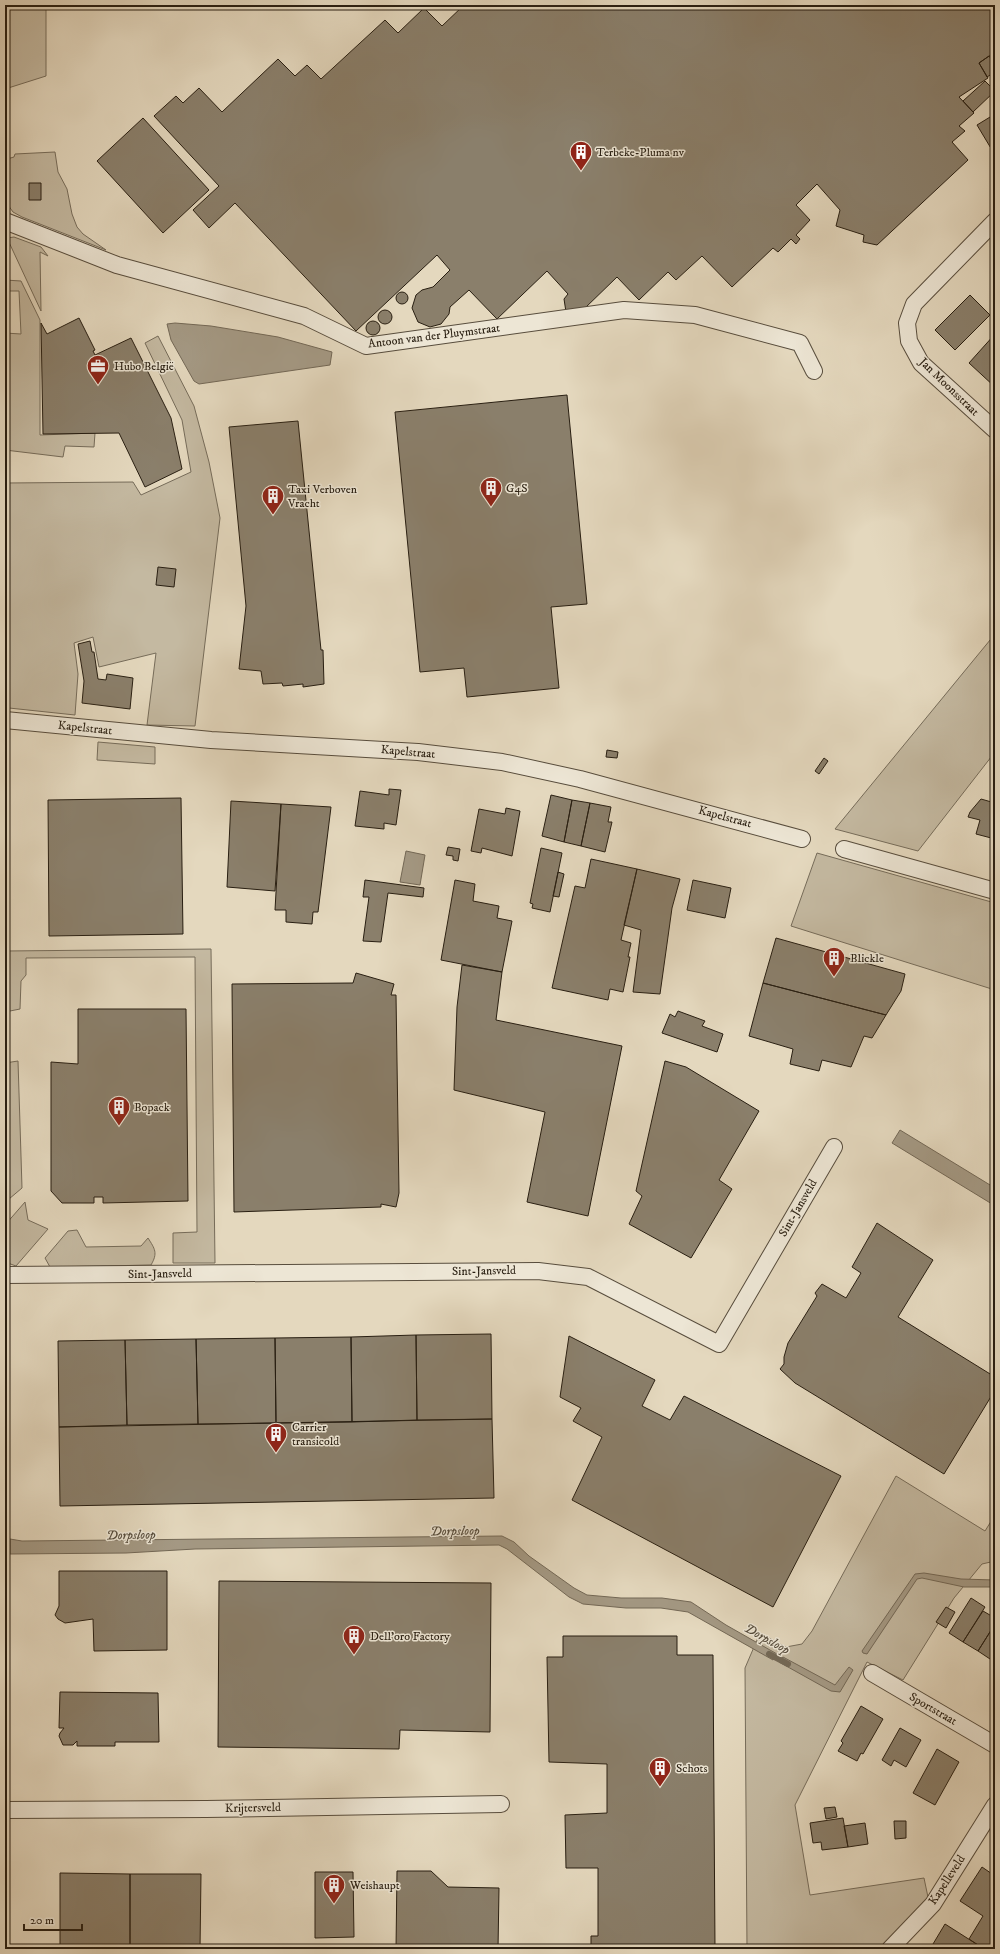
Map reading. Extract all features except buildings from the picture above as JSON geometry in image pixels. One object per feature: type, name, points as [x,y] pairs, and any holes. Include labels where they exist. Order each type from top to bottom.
[{"type":"street","name":"Jan Moonsstraat","points":[[995,220],[914,304],[907,323],[909,341],[921,364],[995,430]]},
{"type":"street","name":"Antoon van der Pluymstraat","points":[[5,221],[117,265],[304,316],[366,346],[624,310],[695,315],[800,343],[814,371]]},
{"type":"street","name":"Kapelstraat","points":[[5,720],[211,740],[418,752],[502,762],[580,779],[802,839]]},
{"type":"street","points":[[844,849],[995,892]]},
{"type":"street","name":"Sint-Jansveld","points":[[5,1276],[538,1271],[588,1277],[719,1344],[834,1147]]},
{"type":"street","name":"Sportstraat","points":[[872,1673],[995,1745]]},
{"type":"street","name":"Krijtersveld","points":[[5,1810],[206,1809],[501,1804]]},
{"type":"street","name":"Kapelleveld","points":[[890,1949],[933,1904],[995,1805]]},
{"type":"shaded area","points":[[5,5],[46,5],[46,76],[5,89]]},
{"type":"shaded area","points":[[55,152],[58,172],[67,189],[72,214],[77,227],[83,234],[106,250],[22,217],[13,212],[8,205],[7,159],[14,157],[15,154]]},
{"type":"shaded area","points":[[14,237],[41,247],[48,256],[40,252],[41,311],[7,238]]},
{"type":"shaded area","points":[[5,280],[21,281],[40,320],[40,435],[95,433],[94,447],[65,446],[63,457],[5,450],[5,333],[21,334],[19,291],[5,291]]},
{"type":"shaded area","points":[[175,323],[211,326],[278,337],[332,352],[330,365],[199,384],[194,381],[171,340],[167,324]]},
{"type":"shaded area","points":[[158,336],[194,406],[209,462],[220,518],[195,726],[147,725],[156,653],[99,667],[93,637],[74,643],[78,674],[75,715],[9,708],[5,706],[5,483],[133,482],[141,495],[191,472],[182,420],[145,343]]},
{"type":"shaded area","points":[[995,634],[995,752],[918,851],[835,829]]},
{"type":"shaded area","points":[[98,742],[155,747],[155,764],[97,760]]},
{"type":"shaded area","points":[[406,851],[425,855],[420,885],[400,882]]},
{"type":"shaded area","points":[[817,853],[995,903],[995,990],[791,926]]},
{"type":"shaded area","points":[[211,949],[215,1263],[173,1263],[173,1233],[197,1232],[195,957],[26,958],[26,975],[21,981],[20,1009],[5,1012],[5,951]]},
{"type":"shaded area","points":[[18,1061],[22,1188],[9,1199],[5,1197],[5,1063]]},
{"type":"shaded area","points":[[900,1130],[995,1188],[995,1200],[992,1204],[892,1143]]},
{"type":"shaded area","points":[[25,1202],[28,1220],[48,1229],[16,1266],[5,1262],[5,1225]]},
{"type":"shaded area","points":[[77,1230],[86,1247],[141,1246],[148,1238],[155,1251],[153,1261],[151,1265],[50,1267],[45,1258],[68,1231]]},
{"type":"shaded area","points":[[896,1476],[985,1531],[995,1515],[995,1561],[982,1564],[954,1598],[903,1680],[867,1662],[795,1805],[810,1895],[924,1878],[929,1902],[884,1949],[747,1949],[745,1668],[760,1633],[786,1647],[802,1644],[812,1631]]},
{"type":"shaded area","points":[[502,1536],[514,1542],[529,1556],[574,1588],[587,1595],[621,1598],[662,1598],[691,1602],[726,1625],[777,1654],[773,1660],[688,1612],[661,1608],[626,1608],[583,1604],[569,1597],[507,1549],[499,1545],[195,1549],[126,1553],[10,1554],[10,1539],[22,1541]]},
{"type":"shaded area","points":[[924,1573],[961,1579],[995,1580],[995,1587],[964,1587],[922,1578],[917,1579],[867,1654],[863,1653],[862,1651],[915,1574]]},
{"type":"shaded area","points":[[783,1657],[835,1685],[849,1667],[853,1670],[840,1692],[831,1691],[779,1662]]},
{"type":"waterway","name":"Dorpsloop","points":[[769,1654],[788,1664]]},
{"type":"place","name":"Terbeke-Pluma nv","points":[[581,172]]},
{"type":"place","name":"Hubo België","points":[[98,386]]},
{"type":"place","name":"G4S","points":[[491,508]]},
{"type":"place","name":"Taxi Verboven Vracht","points":[[273,516]]},
{"type":"place","name":"Blickle","points":[[834,978]]},
{"type":"place","name":"Bopack","points":[[119,1126]]},
{"type":"place","name":"Carrier transicold","points":[[276,1454]]},
{"type":"place","name":"Dell'oro Factory","points":[[354,1656]]},
{"type":"place","name":"Schots","points":[[660,1788]]},
{"type":"place","name":"Weishaupt","points":[[334,1904]]}]
